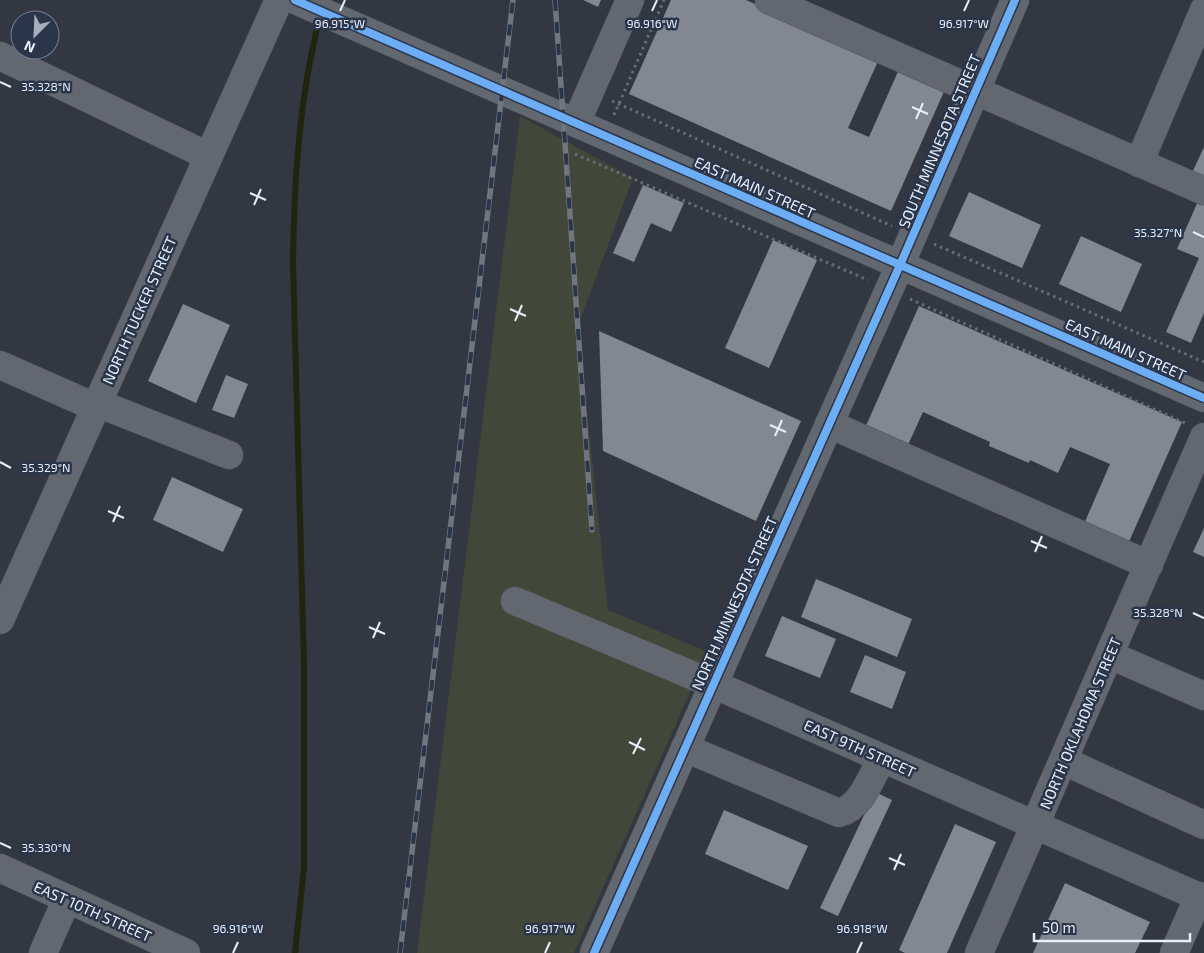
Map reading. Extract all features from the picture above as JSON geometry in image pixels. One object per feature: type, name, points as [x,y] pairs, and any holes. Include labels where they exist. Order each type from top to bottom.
[{"type":"street","name":"NORTH TUCKER STREET","points":[[0,620],[279,0]]},
{"type":"street","name":"EAST MAIN STREET","points":[[295,0],[1204,398]]},
{"type":"street","points":[[576,123],[630,0]]},
{"type":"street","points":[[769,0],[1204,191]]},
{"type":"street","name":"SOUTH MINNESOTA STREET","points":[[900,265],[1015,0]]},
{"type":"street","points":[[1139,163],[1204,10]]},
{"type":"street","points":[[0,56],[208,156]]},
{"type":"street","name":"NORTH MINNESOTA STREET","points":[[594,953],[900,265]]},
{"type":"street","points":[[0,365],[96,405],[229,455]]},
{"type":"street","points":[[829,424],[1148,565]]},
{"type":"street","name":"NORTH OKLAHOMA STREET","points":[[979,953],[1204,437]]},
{"type":"street","name":"EAST 9TH STREET","points":[[516,601],[713,684],[1201,898]]},
{"type":"street","points":[[1110,655],[1204,696]]},
{"type":"street","points":[[685,748],[839,813],[850,810],[862,796],[882,758]]},
{"type":"street","points":[[1064,761],[1204,825]]},
{"type":"street","name":"EAST 10TH STREET","points":[[0,868],[186,953]]},
{"type":"street","points":[[1174,953],[1201,898]]},
{"type":"street","points":[[43,953],[67,899]]},
{"type":"path","points":[[593,161],[664,0]]},
{"type":"path","points":[[590,91],[1204,362]]},
{"type":"green space","points":[[520,116],[633,178],[578,326],[608,610],[708,652],[574,953],[417,953]]},
{"type":"building","points":[[583,0],[601,0],[598,7]]},
{"type":"building","points":[[671,0],[746,0],[879,59],[848,128],[869,137],[900,67],[946,87],[891,211],[629,94]]},
{"type":"building","points":[[1204,147],[1204,181],[1191,175]]},
{"type":"building","points":[[643,185],[684,203],[671,232],[651,223],[634,262],[613,253]]},
{"type":"building","points":[[969,192],[1041,225],[1022,268],[949,236]]},
{"type":"building","points":[[1199,199],[1204,201],[1204,313],[1191,343],[1166,332],[1199,258],[1177,249]]},
{"type":"building","points":[[1081,236],[1142,264],[1121,312],[1059,284]]},
{"type":"building","points":[[773,240],[817,260],[769,368],[725,348]]},
{"type":"building","points":[[183,304],[230,325],[196,403],[148,381]]},
{"type":"building","points":[[919,306],[1182,422],[1128,544],[1084,524],[1110,464],[1070,447],[1058,473],[1030,460],[1029,463],[989,446],[990,442],[923,412],[907,447],[865,428]]},
{"type":"building","points":[[599,331],[801,421],[756,521],[603,451]]},
{"type":"building","points":[[226,375],[248,384],[234,418],[212,410]]},
{"type":"building","points":[[172,477],[243,509],[223,552],[153,520]]},
{"type":"building","points":[[1204,528],[1204,557],[1193,552]]},
{"type":"building","points":[[816,579],[912,619],[897,657],[801,617]]},
{"type":"building","points":[[782,616],[836,639],[820,678],[765,656]]},
{"type":"building","points":[[865,655],[906,672],[892,709],[850,692]]},
{"type":"building","points":[[875,792],[892,800],[838,916],[820,908]]},
{"type":"building","points":[[724,810],[808,846],[788,890],[705,854]]},
{"type":"building","points":[[955,824],[996,842],[947,953],[905,953],[899,950]]},
{"type":"building","points":[[1065,883],[1150,922],[1135,953],[1033,953]]},
{"type":"waterway","points":[[295,953],[304,868],[304,665],[293,263],[296,170],[302,108],[320,17]]},
{"type":"railway","points":[[400,953],[513,0]]},
{"type":"railway","points":[[555,0],[592,530]]},
{"type":"cycle path","points":[[295,0],[1204,398]]},
{"type":"cycle path","points":[[594,953],[900,265],[1015,0]]}]
